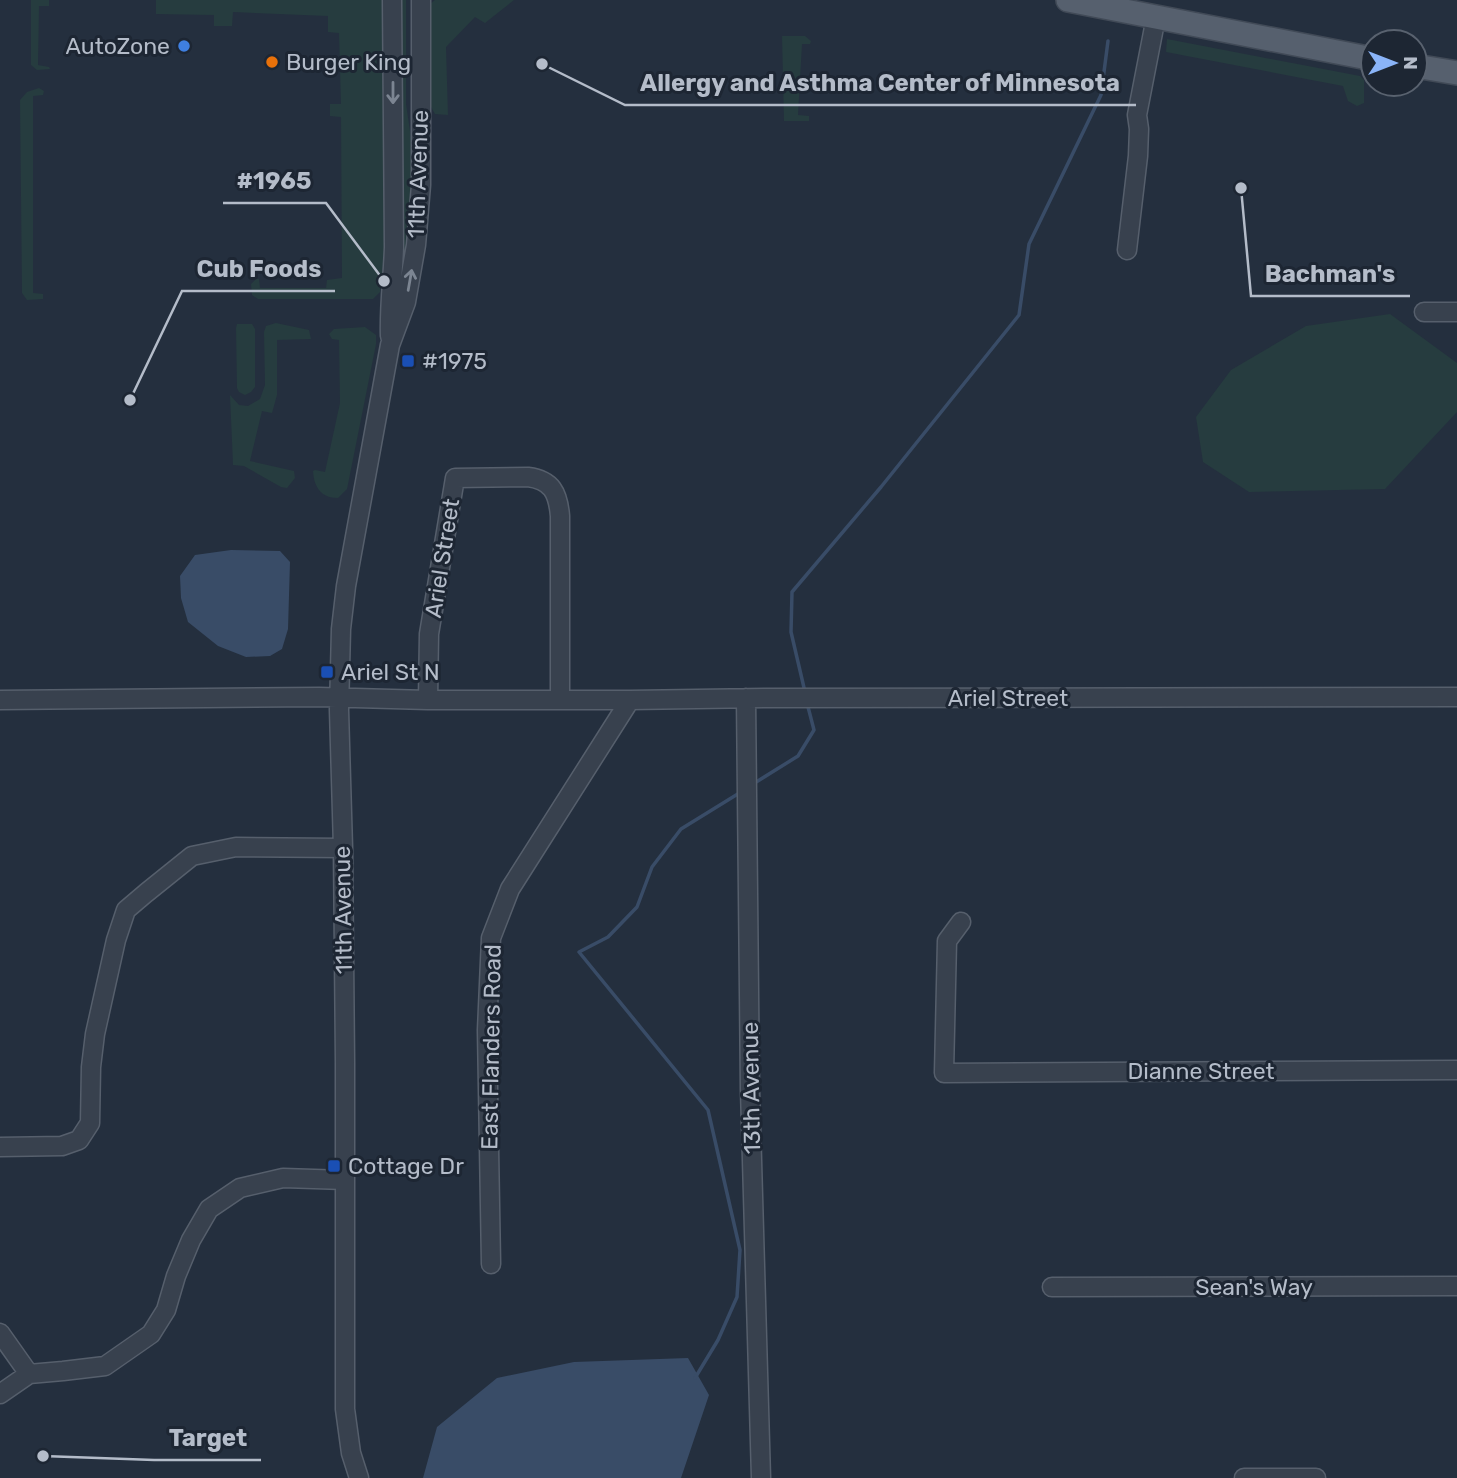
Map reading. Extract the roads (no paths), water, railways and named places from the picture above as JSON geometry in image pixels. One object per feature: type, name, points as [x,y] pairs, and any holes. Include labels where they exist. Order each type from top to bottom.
[{"type":"main road","points":[[1068,0],[1359,56]]},
{"type":"main road","points":[[1429,68],[1457,73]]},
{"type":"street","name":"11th Avenue","points":[[390,345],[389,304],[393,284],[394,247],[392,0]]},
{"type":"street","name":"11th Avenue","points":[[359,1478],[351,1453],[345,1409],[341,629],[346,586],[390,345],[407,302],[416,244],[421,185],[421,0]]},
{"type":"street","points":[[1127,250],[1138,156],[1139,129],[1136,115],[1156,17]]},
{"type":"street","points":[[1424,312],[1457,312]]},
{"type":"street","name":"Ariel Street","points":[[428,700],[429,634],[455,478],[528,477],[547,483],[559,501],[560,700]]},
{"type":"street","name":"Ariel Street","points":[[0,699],[340,697],[630,700],[1457,696]]},
{"type":"street","name":"13th Avenue","points":[[746,698],[750,1090],[761,1478]]},
{"type":"street","name":"East Flanders Road","points":[[491,1264],[487,1030],[491,938],[510,889],[630,700]]},
{"type":"street","points":[[0,1147],[62,1146],[79,1140],[90,1123],[91,1067],[95,1034],[116,940],[126,910],[192,856],[236,847],[343,848]]},
{"type":"street","name":"Dianne Street","points":[[961,922],[947,941],[944,1073],[1457,1070]]},
{"type":"street","points":[[0,1394],[29,1374],[105,1366],[151,1334],[166,1310],[191,1240],[209,1209],[240,1188],[283,1178],[345,1180]]},
{"type":"street","name":"Sean's Way","points":[[1052,1287],[1457,1286]]},
{"type":"street","points":[[0,1333],[29,1374]]},
{"type":"street","points":[[1244,1478],[1315,1478]]},
{"type":"water","points":[[231,550],[280,551],[290,562],[288,629],[282,649],[270,656],[246,657],[218,646],[188,622],[181,598],[180,576],[195,555]]},
{"type":"water","points":[[688,1358],[709,1395],[681,1478],[423,1478],[437,1427],[497,1378],[574,1362]]},
{"type":"waterway","points":[[805,692],[791,632],[792,592],[881,487],[1019,315],[1029,244],[1101,95],[1108,41]]},
{"type":"waterway","points":[[753,784],[798,756],[814,730],[807,703]]},
{"type":"waterway","points":[[695,1378],[718,1340],[737,1297],[740,1250],[708,1110],[579,952],[608,937],[637,907],[652,867],[681,829],[741,792]]},
{"type":"place","name":"AutoZone","points":[[184,46]]},
{"type":"place","name":"Burger King","points":[[272,62]]},
{"type":"place","name":"Allergy and Asthma Center of Minnesota","points":[[542,64]]},
{"type":"place","name":"Bachman's","points":[[1241,188]]},
{"type":"place","name":"#1965","points":[[384,281]]},
{"type":"place","name":"#1975","points":[[408,361]]},
{"type":"place","name":"Cub Foods","points":[[130,400]]},
{"type":"place","name":"Ariel St N","points":[[327,672]]},
{"type":"place","name":"Cottage Dr","points":[[334,1166]]},
{"type":"place","name":"Target","points":[[43,1456]]}]
